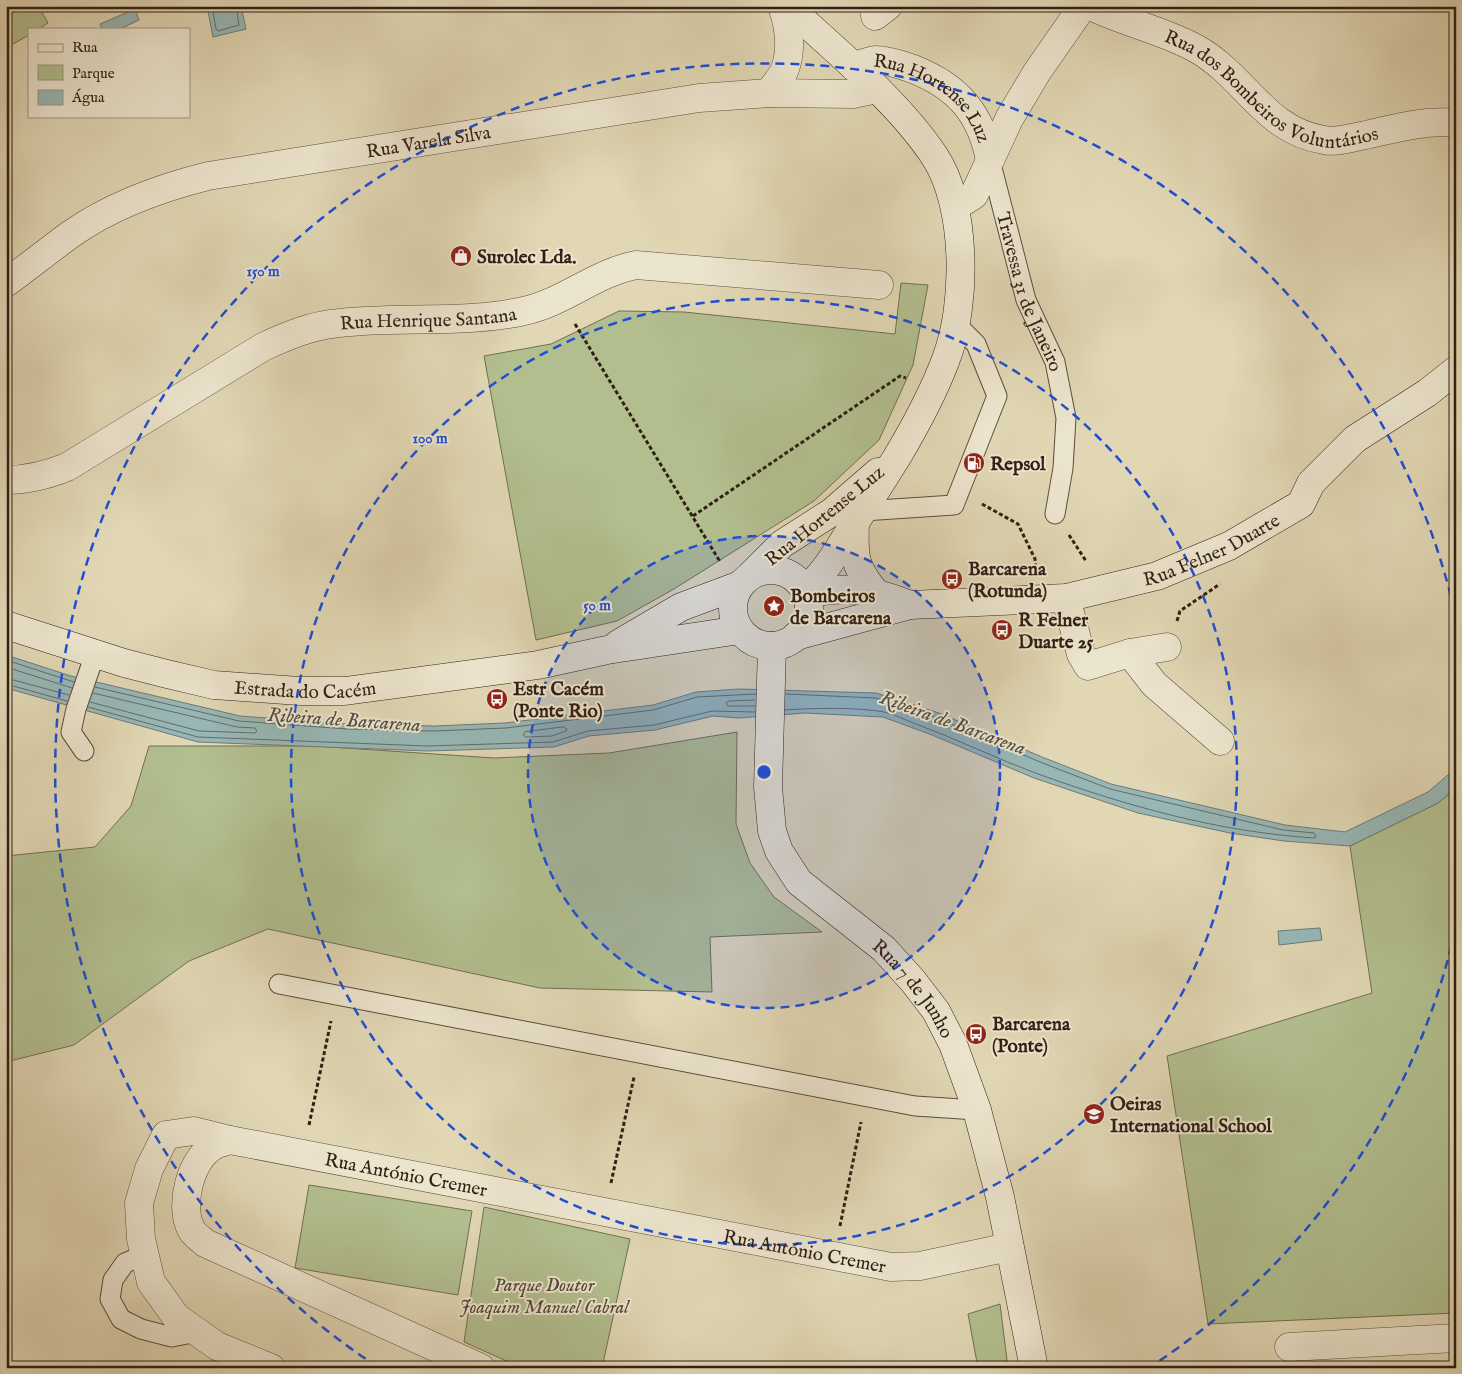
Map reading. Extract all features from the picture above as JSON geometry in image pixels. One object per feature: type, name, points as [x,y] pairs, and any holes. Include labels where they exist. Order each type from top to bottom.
[{"type":"street","points":[[769,93],[785,70],[789,44],[787,22],[782,6]]},
{"type":"street","name":"Rua Hortense Luz","points":[[787,6],[876,89],[935,158],[955,206],[960,245],[961,279],[955,323],[947,357],[929,403],[829,566],[806,592]]},
{"type":"street","points":[[990,160],[1009,119],[1037,72],[1083,6]]},
{"type":"street","name":"Rua dos Bombeiros Voluntários","points":[[1091,6],[1116,18],[1171,36],[1197,49],[1221,66],[1285,127],[1306,137],[1328,141],[1428,122],[1456,123]]},
{"type":"street","name":"Rua Hortense Luz","points":[[853,66],[875,60],[901,64],[926,74],[944,84],[962,100],[976,118],[985,136],[990,160],[974,195],[955,206]]},
{"type":"street","name":"Rua Varela Silva","points":[[6,283],[72,234],[102,216],[172,185],[190,180],[699,98],[769,93],[853,94],[876,89]]},
{"type":"street","name":"Rua Henrique Santana","points":[[6,480],[39,476],[67,467],[263,347],[286,336],[331,324],[488,316],[524,311],[560,300],[618,268],[636,264],[880,285]]},
{"type":"street","name":"Rua Felner Duarte","points":[[784,641],[910,604],[1066,598],[1103,587],[1156,576],[1229,546],[1301,504],[1311,483],[1355,439],[1427,393],[1456,370]]},
{"type":"street","name":"Rua Hortense Luz","points":[[745,581],[782,544],[832,512],[898,454]]},
{"type":"street","points":[[859,517],[854,553],[859,572],[874,591]]},
{"type":"street","points":[[760,571],[781,571],[791,575],[806,592],[809,605],[808,617],[784,641],[760,645],[749,639],[740,630],[735,620],[733,608],[735,596],[745,581],[760,571]]},
{"type":"street","name":"Estrada do Cacém","points":[[608,650],[681,607],[745,581]]},
{"type":"street","name":"Rua Felner Duarte","points":[[806,592],[832,589],[874,591],[910,604]]},
{"type":"street","points":[[1066,598],[1081,654],[1088,666],[1130,653],[1168,647]]},
{"type":"street","name":"Estrada do Cacém","points":[[6,625],[124,663],[214,685],[299,692],[345,691],[412,683],[538,665],[608,650],[740,630]]},
{"type":"street","name":"Rua 7 de Junho","points":[[784,641],[770,689],[769,811],[778,851],[799,882],[884,949],[913,981],[936,1011],[953,1044],[977,1110],[1000,1197],[1034,1368]]},
{"type":"street","points":[[1130,653],[1154,684],[1220,741]]},
{"type":"street","name":"Rua António Cremer","points":[[144,1255],[139,1203],[149,1169],[166,1136],[194,1131],[303,1155],[891,1267],[920,1266],[1009,1247]]},
{"type":"street","points":[[230,1140],[214,1146],[202,1158],[197,1164],[188,1188],[185,1212],[192,1231],[205,1243],[480,1368]]},
{"type":"street","points":[[144,1255],[151,1282],[176,1316],[216,1346],[271,1368]]},
{"type":"street","points":[[1289,1348],[1456,1338]]},
{"type":"lane","name":"Travessa 31 de Janeiro","points":[[990,160],[1026,300],[1056,362],[1066,418],[1063,468],[1055,514]]},
{"type":"lane","points":[[859,517],[954,505],[997,396],[976,344],[955,323]]},
{"type":"lane","points":[[84,751],[71,732],[76,709],[95,654]]},
{"type":"lane","points":[[279,984],[915,1106],[977,1110]]},
{"type":"lane","points":[[144,1255],[125,1263],[113,1280],[110,1299],[121,1319],[141,1329],[172,1337],[197,1332]]},
{"type":"path","points":[[560,300],[720,560],[712,565]]},
{"type":"path","points":[[693,516],[900,376],[935,387]]},
{"type":"path","points":[[959,492],[1018,524],[1035,559]]},
{"type":"path","points":[[1055,514],[1103,587]]},
{"type":"path","points":[[303,1155],[336,995]]},
{"type":"path","points":[[605,1213],[640,1053]]},
{"type":"path","points":[[834,1256],[866,1097]]},
{"type":"green space","points":[[6,6],[38,6],[48,23],[40,28],[28,28],[28,36],[6,48]]},
{"type":"green space","points":[[901,283],[928,285],[913,365],[879,440],[814,501],[674,589],[617,621],[536,640],[484,356],[551,344],[619,311],[684,312],[895,334]]},
{"type":"green space","points":[[737,732],[736,824],[750,863],[774,897],[822,932],[710,937],[712,992],[540,988],[268,929],[189,961],[74,1045],[6,1062],[6,856],[95,847],[131,806],[149,746],[315,746],[494,758],[609,753]]},
{"type":"green space","points":[[1456,788],[1456,1313],[1208,1324],[1167,1056],[1372,993],[1350,846],[1438,803]]},
{"type":"green space","points":[[309,1185],[472,1211],[458,1295],[295,1268]]},
{"type":"green space","name":"Parque Doutor Joaquim Manuel Cabral","points":[[484,1207],[630,1239],[602,1368],[522,1368],[464,1342]]},
{"type":"green space","points":[[1000,1304],[1008,1368],[978,1368],[968,1314]]},
{"type":"water","points":[[207,6],[241,6],[246,29],[213,37]]},
{"type":"water","points":[[135,9],[139,20],[122,28],[102,28],[100,24]]},
{"type":"water","name":"Ribeira de Barcarena","points":[[6,655],[71,676],[240,716],[347,724],[434,726],[505,723],[653,705],[696,692],[739,689],[876,693],[939,713],[1111,784],[1285,825],[1345,832],[1428,792],[1456,768],[1456,788],[1438,803],[1350,846],[1284,841],[1230,833],[1138,813],[1034,778],[932,735],[883,717],[805,713],[739,718],[713,716],[655,730],[589,736],[554,747],[427,751],[198,742],[6,688]]},
{"type":"water","points":[[1320,928],[1322,940],[1279,945],[1278,931]]},
{"type":"place","name":"Surolec Lda.","points":[[461,256]]},
{"type":"place","name":"Repsol","points":[[974,463]]},
{"type":"place","name":"Barcarena (Rotunda)","points":[[952,579]]},
{"type":"place","name":"Bombeiros de Barcarena","points":[[774,606]]},
{"type":"place","name":"R Felner Duarte 25","points":[[1002,630]]},
{"type":"place","name":"Estr Cacém (Ponte Rio)","points":[[497,699]]},
{"type":"place","name":"Barcarena (Ponte)","points":[[976,1034]]},
{"type":"place","name":"Oeiras International School","points":[[1094,1114]]}]
